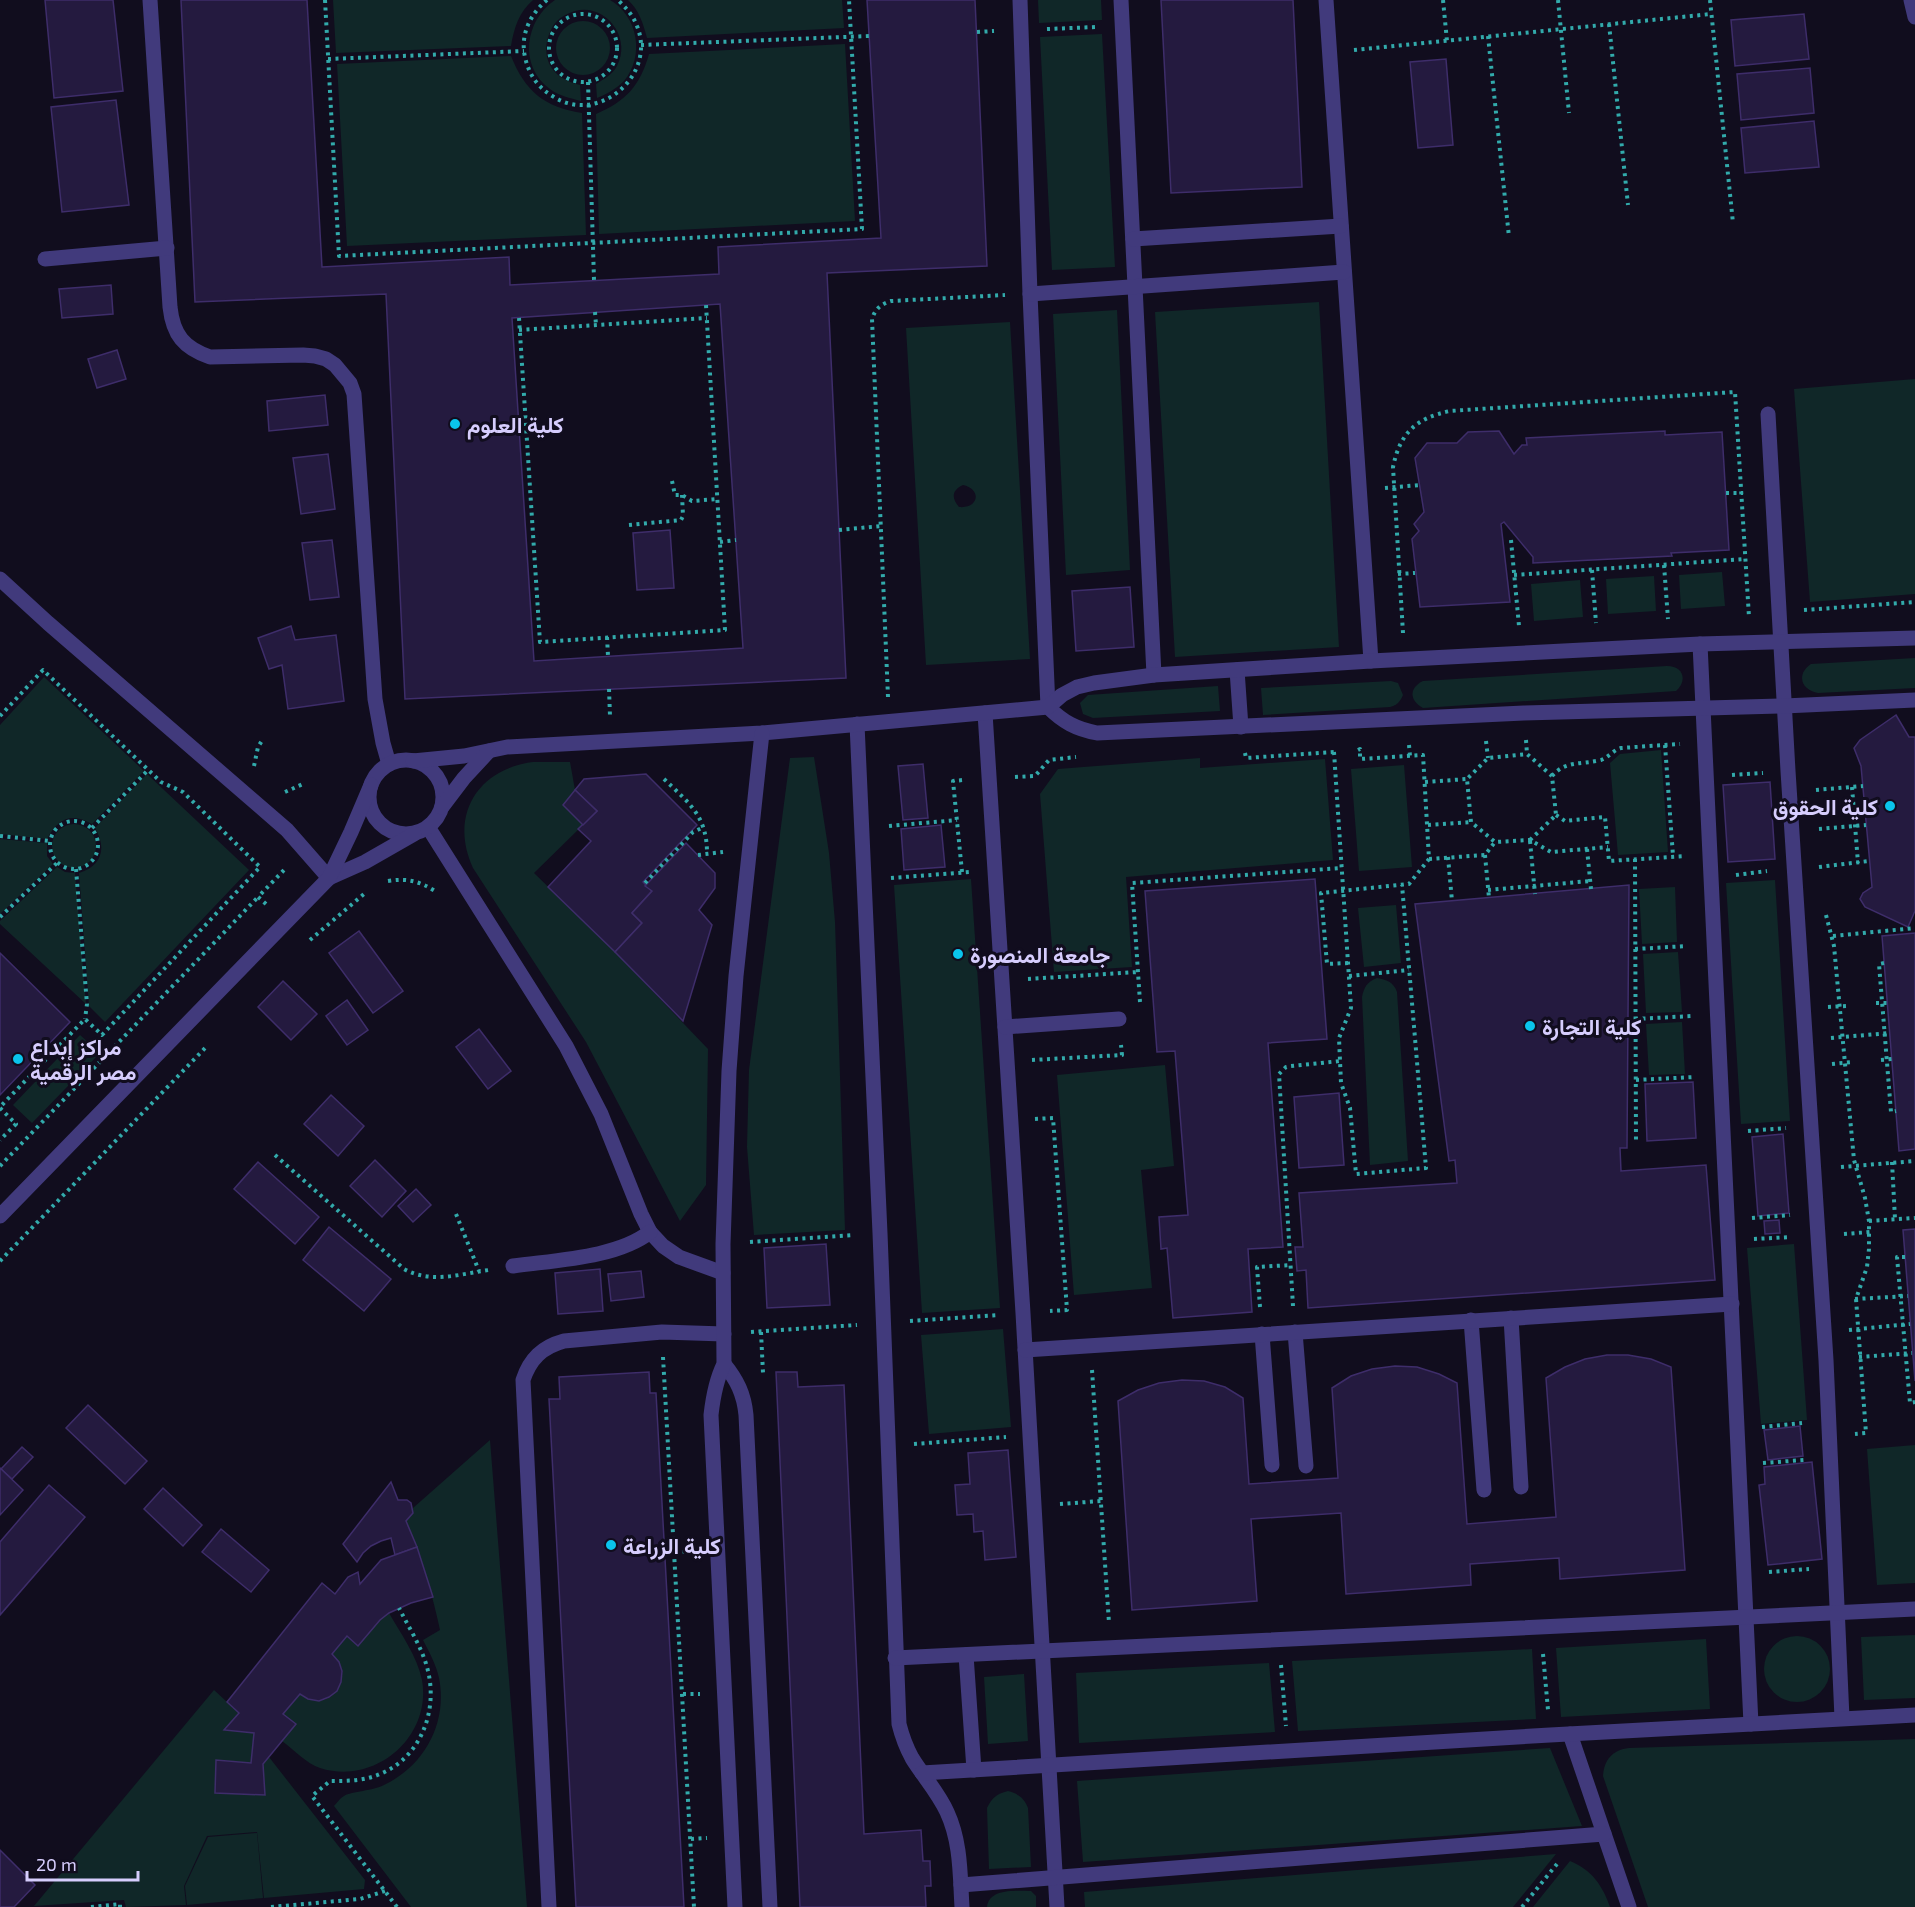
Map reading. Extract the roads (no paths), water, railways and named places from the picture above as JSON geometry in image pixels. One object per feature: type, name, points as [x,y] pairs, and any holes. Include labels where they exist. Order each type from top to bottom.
[{"type":"street","points":[[150,0],[166,248],[172,321],[177,334],[197,353],[210,357],[303,355],[326,359],[335,365],[350,383],[354,394],[375,699],[389,764]]},
{"type":"street","points":[[1020,0],[1048,707],[1062,720],[1079,729],[1097,733],[1524,713],[1915,700]]},
{"type":"street","points":[[1121,0],[1154,675]]},
{"type":"street","points":[[1326,0],[1371,661]]},
{"type":"street","points":[[1911,0],[1915,17]]},
{"type":"street","points":[[1133,238],[1341,226]]},
{"type":"street","points":[[45,260],[166,248]]},
{"type":"street","points":[[1030,294],[1344,272]]},
{"type":"street","points":[[1768,414],[1829,1421],[1842,1718]]},
{"type":"street","points":[[0,579],[287,830],[329,878]]},
{"type":"street","points":[[0,1216],[329,878],[371,785],[381,770],[401,760],[464,756],[525,745],[762,733],[1048,707],[1062,695],[1077,687],[1154,675],[1404,659],[1781,640],[1915,638]]},
{"type":"street","points":[[1700,644],[1751,1724]]},
{"type":"street","points":[[1237,670],[1241,727]]},
{"type":"street","points":[[985,713],[1035,1506],[1057,1907]]},
{"type":"street","points":[[857,724],[899,1724],[912,1758],[947,1810],[953,1825],[957,1840],[962,1907]]},
{"type":"street","points":[[735,1907],[711,1415],[714,1389],[724,1364],[723,1244],[729,1071],[736,976],[762,733]]},
{"type":"street","points":[[329,878],[365,862],[422,830],[436,818],[464,778],[489,751]]},
{"type":"street","points":[[413,761],[434,772],[441,783],[442,807]]},
{"type":"street","points":[[371,785],[370,808],[384,827],[406,834],[422,830]]},
{"type":"street","points":[[422,830],[566,1047],[601,1114],[650,1232],[663,1246],[679,1257],[723,1273]]},
{"type":"street","points":[[1005,1027],[1119,1019]]},
{"type":"street","points":[[513,1266],[612,1251],[632,1244],[650,1232]]},
{"type":"street","points":[[1025,1350],[1732,1304]]},
{"type":"street","points":[[1511,1318],[1521,1487]]},
{"type":"street","points":[[1471,1320],[1484,1490]]},
{"type":"street","points":[[549,1907],[523,1380],[527,1368],[542,1350],[564,1341],[662,1332],[724,1334]]},
{"type":"street","points":[[1295,1332],[1306,1466]]},
{"type":"street","points":[[1262,1334],[1272,1465]]},
{"type":"street","points":[[724,1364],[736,1378],[744,1396],[746,1415],[770,1907]]},
{"type":"street","points":[[895,1658],[1915,1610]]},
{"type":"street","points":[[966,1655],[974,1770]]},
{"type":"street","points":[[922,1773],[1915,1715]]},
{"type":"street","points":[[1570,1734],[1629,1907]]},
{"type":"street","points":[[961,1885],[1604,1834]]},
{"type":"place","name":"كلية العلوم","points":[[455,424]]},
{"type":"place","name":"كلية الحقوق","points":[[1890,806]]},
{"type":"place","name":"جامعة المنصورة","points":[[958,954]]},
{"type":"place","name":"كلية التجارة","points":[[1530,1026]]},
{"type":"place","name":"مراكز إبداع مصر الرقمية","points":[[18,1059]]},
{"type":"place","name":"كلية الزراعة","points":[[611,1545]]}]
